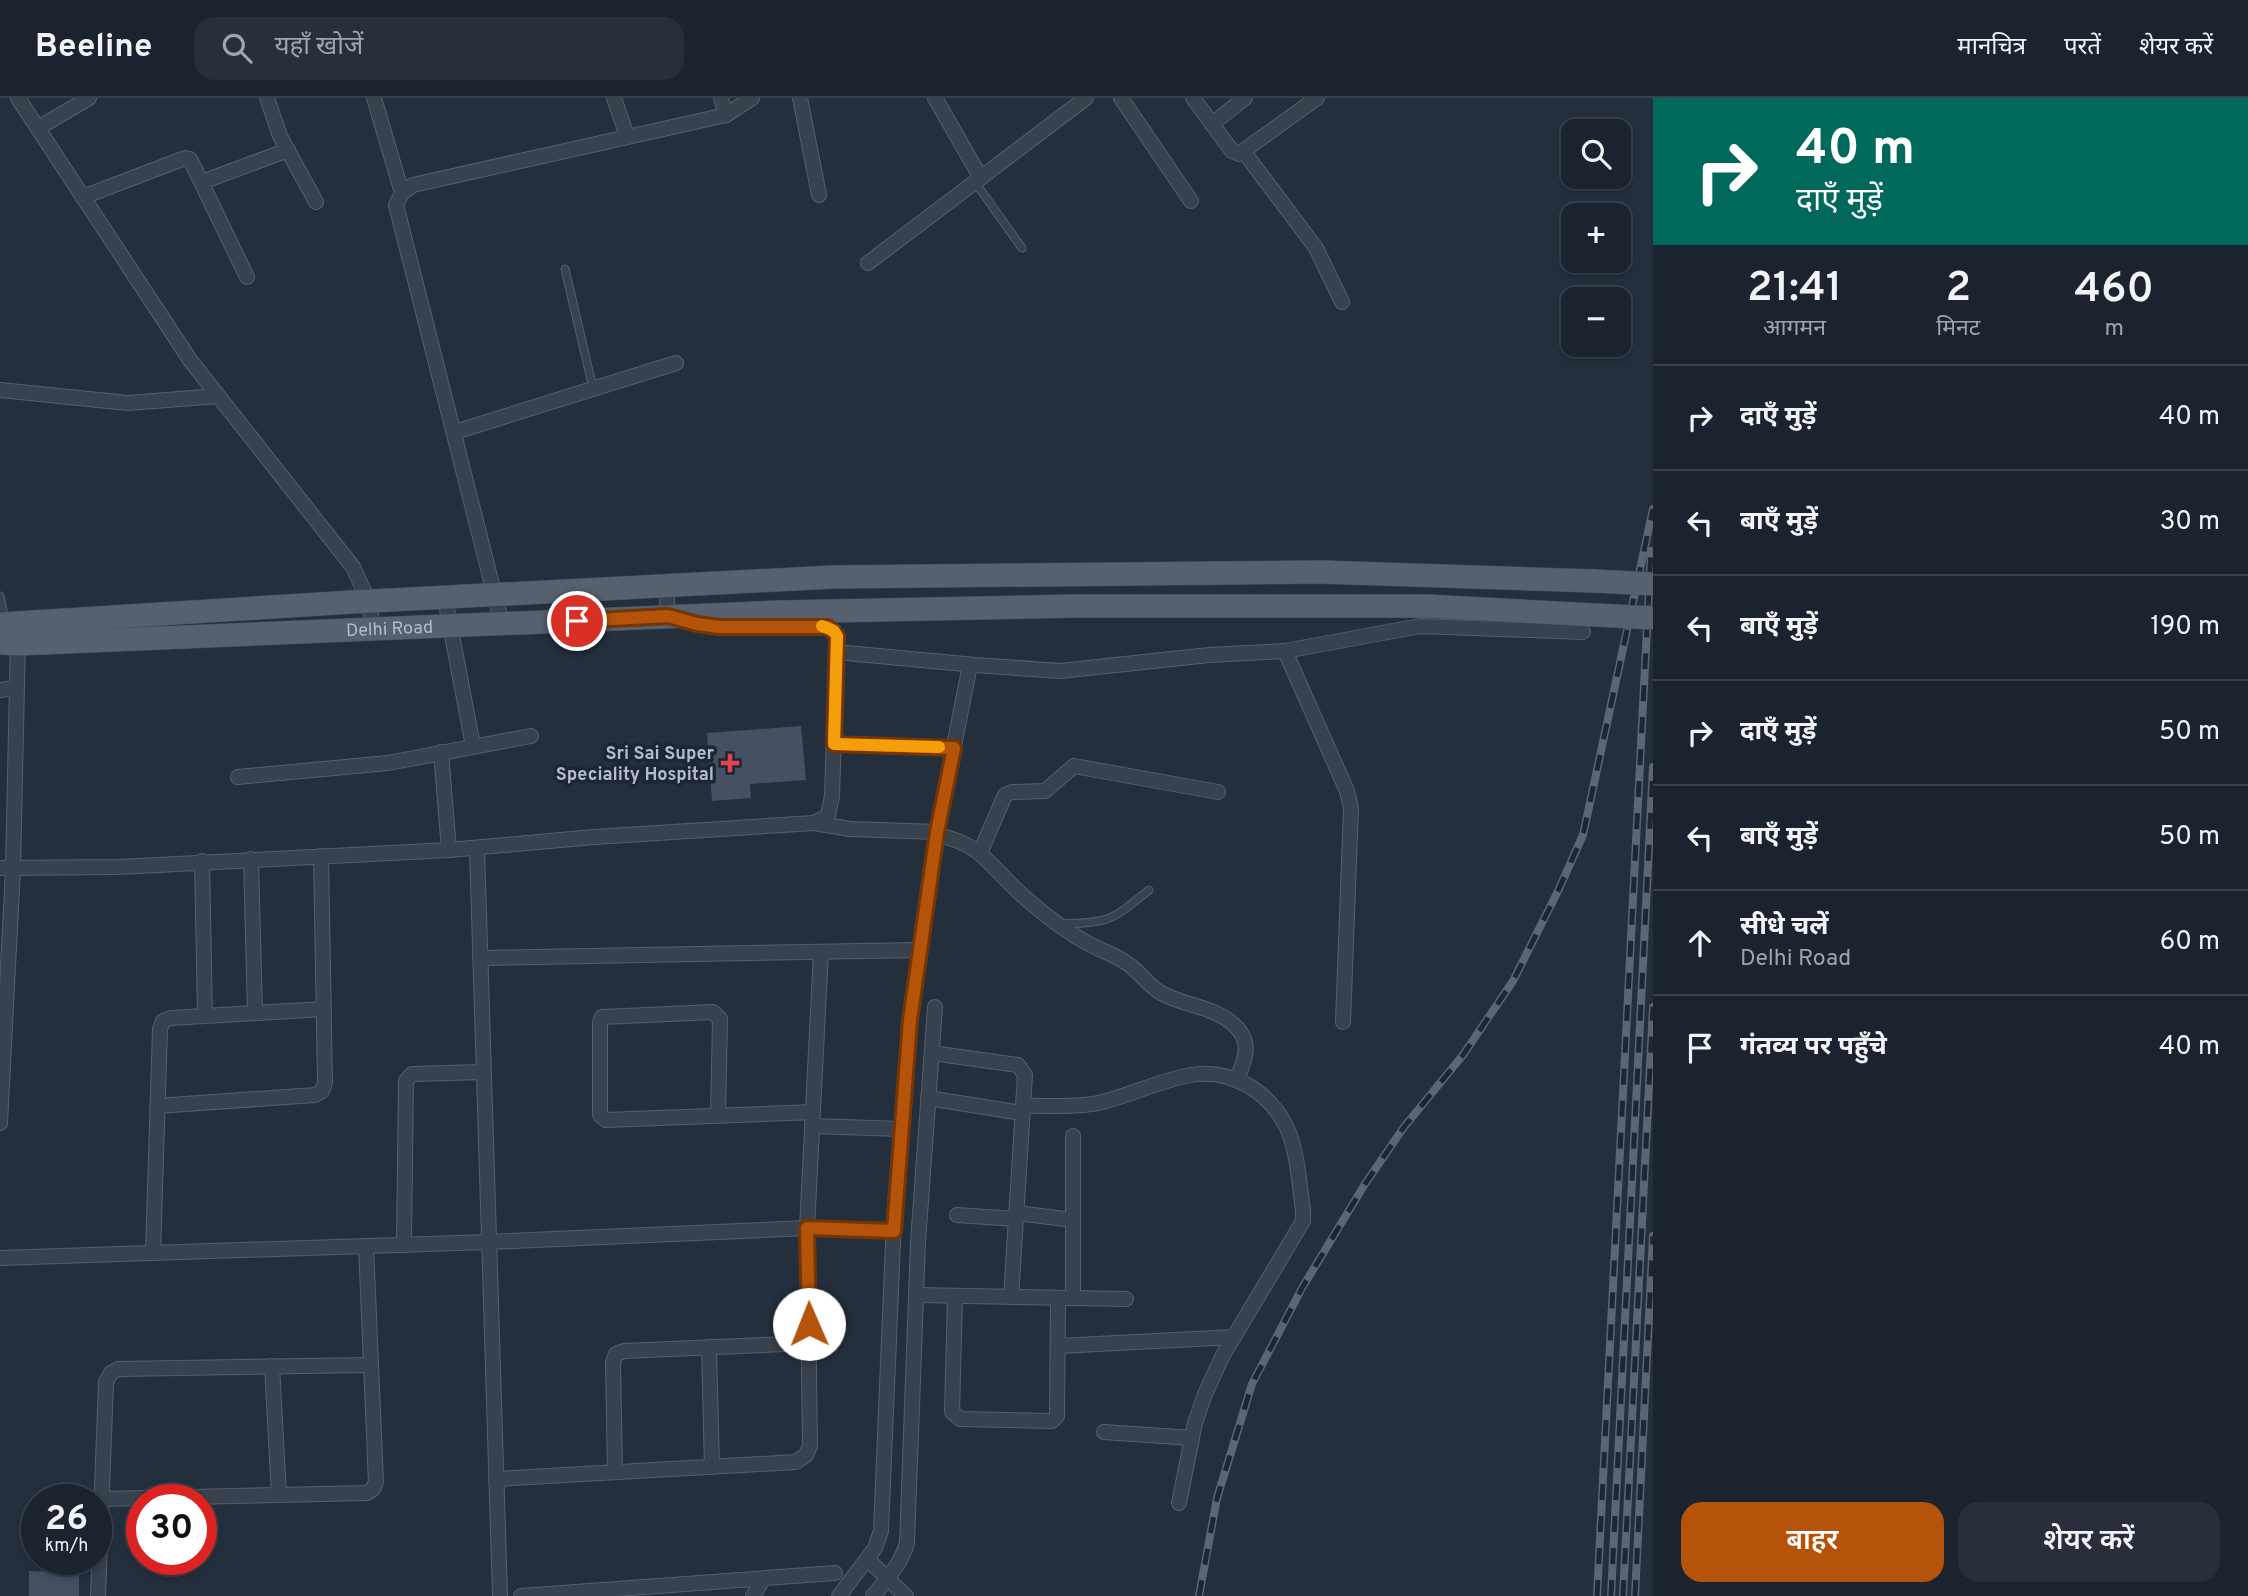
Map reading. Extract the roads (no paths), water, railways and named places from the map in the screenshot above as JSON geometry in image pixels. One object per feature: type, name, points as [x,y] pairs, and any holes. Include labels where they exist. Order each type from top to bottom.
[{"type":"main road","points":[[8,633],[369,602],[791,579],[1321,572],[1653,584]]},
{"type":"main road","name":"Delhi Road","points":[[8,633],[373,629],[780,612],[1074,606],[1400,606],[1653,618]]},
{"type":"street","points":[[18,98],[190,360],[353,567],[369,602],[373,629]]},
{"type":"street","points":[[38,128],[89,98]]},
{"type":"street","points":[[267,98],[280,136],[316,202]]},
{"type":"street","points":[[374,98],[402,192]]},
{"type":"street","points":[[614,98],[627,136]]},
{"type":"street","points":[[721,98],[726,115]]},
{"type":"street","points":[[502,624],[396,205],[402,192],[414,185],[726,115],[752,98]]},
{"type":"street","points":[[800,98],[819,195]]},
{"type":"street","points":[[935,98],[978,180]]},
{"type":"street","points":[[868,263],[1086,98]]},
{"type":"street","points":[[1121,98],[1191,201]]},
{"type":"street","points":[[1193,98],[1232,151],[1239,154],[1317,98]]},
{"type":"street","points":[[1212,124],[1245,98]]},
{"type":"street","points":[[202,182],[288,150]]},
{"type":"street","points":[[1244,152],[1316,248],[1342,302]]},
{"type":"street","points":[[83,197],[185,158],[193,163],[247,278]]},
{"type":"street","points":[[455,432],[676,363]]},
{"type":"street","points":[[0,390],[128,403],[218,396]]},
{"type":"street","points":[[666,586],[668,616],[697,624],[720,627],[823,626],[834,631],[837,636],[832,796],[828,816],[814,823]]},
{"type":"street","points":[[445,598],[473,746]]},
{"type":"street","points":[[836,652],[1060,671],[1209,655],[1286,652],[1420,626],[1583,632]]},
{"type":"street","points":[[0,1123],[15,688],[8,633]]},
{"type":"street","points":[[1286,652],[1347,791],[1351,808],[1343,1021]]},
{"type":"street","points":[[839,1596],[869,1561],[881,1531],[904,1221],[901,1129],[910,1020],[920,950],[944,836],[954,748],[970,665]]},
{"type":"street","points":[[0,690],[15,688]]},
{"type":"street","points":[[238,777],[388,763],[531,736]]},
{"type":"street","points":[[834,744],[954,748]]},
{"type":"street","points":[[441,752],[449,850]]},
{"type":"street","points":[[980,853],[1005,795],[1012,792],[1045,791],[1074,766],[1218,792]]},
{"type":"street","points":[[7,868],[118,867],[449,850],[594,837],[814,823],[850,830],[944,836],[980,853],[1021,894],[1059,924],[1082,941],[1128,964],[1164,995],[1212,1011],[1232,1023],[1245,1040],[1246,1049],[1237,1079]]},
{"type":"street","points":[[477,848],[500,1596]]},
{"type":"street","points":[[157,1106],[315,1095],[322,1091],[325,1083],[321,856]]},
{"type":"street","points":[[251,859],[255,1013]]},
{"type":"street","points":[[202,861],[205,1016]]},
{"type":"street","points":[[480,958],[920,950]]},
{"type":"street","points":[[496,1479],[796,1462],[806,1455],[810,1446],[807,1228],[821,952]]},
{"type":"street","points":[[873,1596],[904,1555],[907,1543],[916,1295],[904,1221],[928,1098],[935,1007]]},
{"type":"street","points":[[153,1253],[160,1028],[163,1021],[171,1018],[324,1009]]},
{"type":"street","points":[[718,1116],[718,1014],[713,1012],[602,1017],[600,1115],[606,1120],[718,1116],[812,1119],[901,1129]]},
{"type":"street","points":[[932,1053],[1018,1065],[1025,1075],[1011,1297]]},
{"type":"street","points":[[404,1245],[406,1081],[412,1074],[483,1072]]},
{"type":"street","points":[[928,1098],[1023,1110],[1098,1103],[1178,1078],[1222,1074],[1237,1079],[1269,1102],[1287,1127],[1293,1144],[1303,1210],[1300,1229],[1234,1337],[1205,1394],[1192,1438],[1179,1503]]},
{"type":"street","points":[[1073,1136],[1073,1298]]},
{"type":"street","points":[[957,1215],[1073,1220]]},
{"type":"street","points":[[0,1258],[488,1242],[807,1228],[904,1221]]},
{"type":"street","points":[[112,1499],[367,1493],[373,1489],[376,1482],[366,1246]]},
{"type":"street","points":[[916,1295],[1126,1299]]},
{"type":"street","points":[[955,1296],[952,1412],[960,1419],[1055,1420],[1058,1298]]},
{"type":"street","points":[[1058,1346],[1234,1337]]},
{"type":"street","points":[[615,1472],[613,1362],[616,1354],[624,1351],[809,1343]]},
{"type":"street","points":[[709,1347],[712,1467]]},
{"type":"street","points":[[103,1484],[106,1381],[111,1373],[118,1369],[371,1365]]},
{"type":"street","points":[[272,1366],[279,1495]]},
{"type":"street","points":[[1104,1432],[1192,1438]]},
{"type":"street","points":[[869,1561],[906,1596]]},
{"type":"street","points":[[521,1596],[835,1573]]},
{"type":"street","points":[[98,1596],[99,1575]]},
{"type":"street","points":[[753,1596],[763,1578]]},
{"type":"lane","points":[[978,180],[1022,248]]},
{"type":"lane","points":[[565,268],[593,388]]},
{"type":"lane","points":[[0,597],[8,633]]},
{"type":"lane","points":[[1059,924],[1112,919],[1149,890]]},
{"type":"railway","points":[[1199,1596],[1217,1498],[1252,1384],[1302,1288],[1365,1184],[1404,1127],[1463,1055],[1513,981],[1583,835],[1653,509]]},
{"type":"railway","points":[[1597,1596],[1651,551]]},
{"type":"railway","points":[[1611,1596],[1653,767]]},
{"type":"railway","points":[[1623,1596],[1653,1007]]},
{"type":"railway","points":[[1635,1596],[1653,1236]]},
{"type":"place","name":"Sri Sai Super Speciality Hospital","points":[[730,763]]}]
